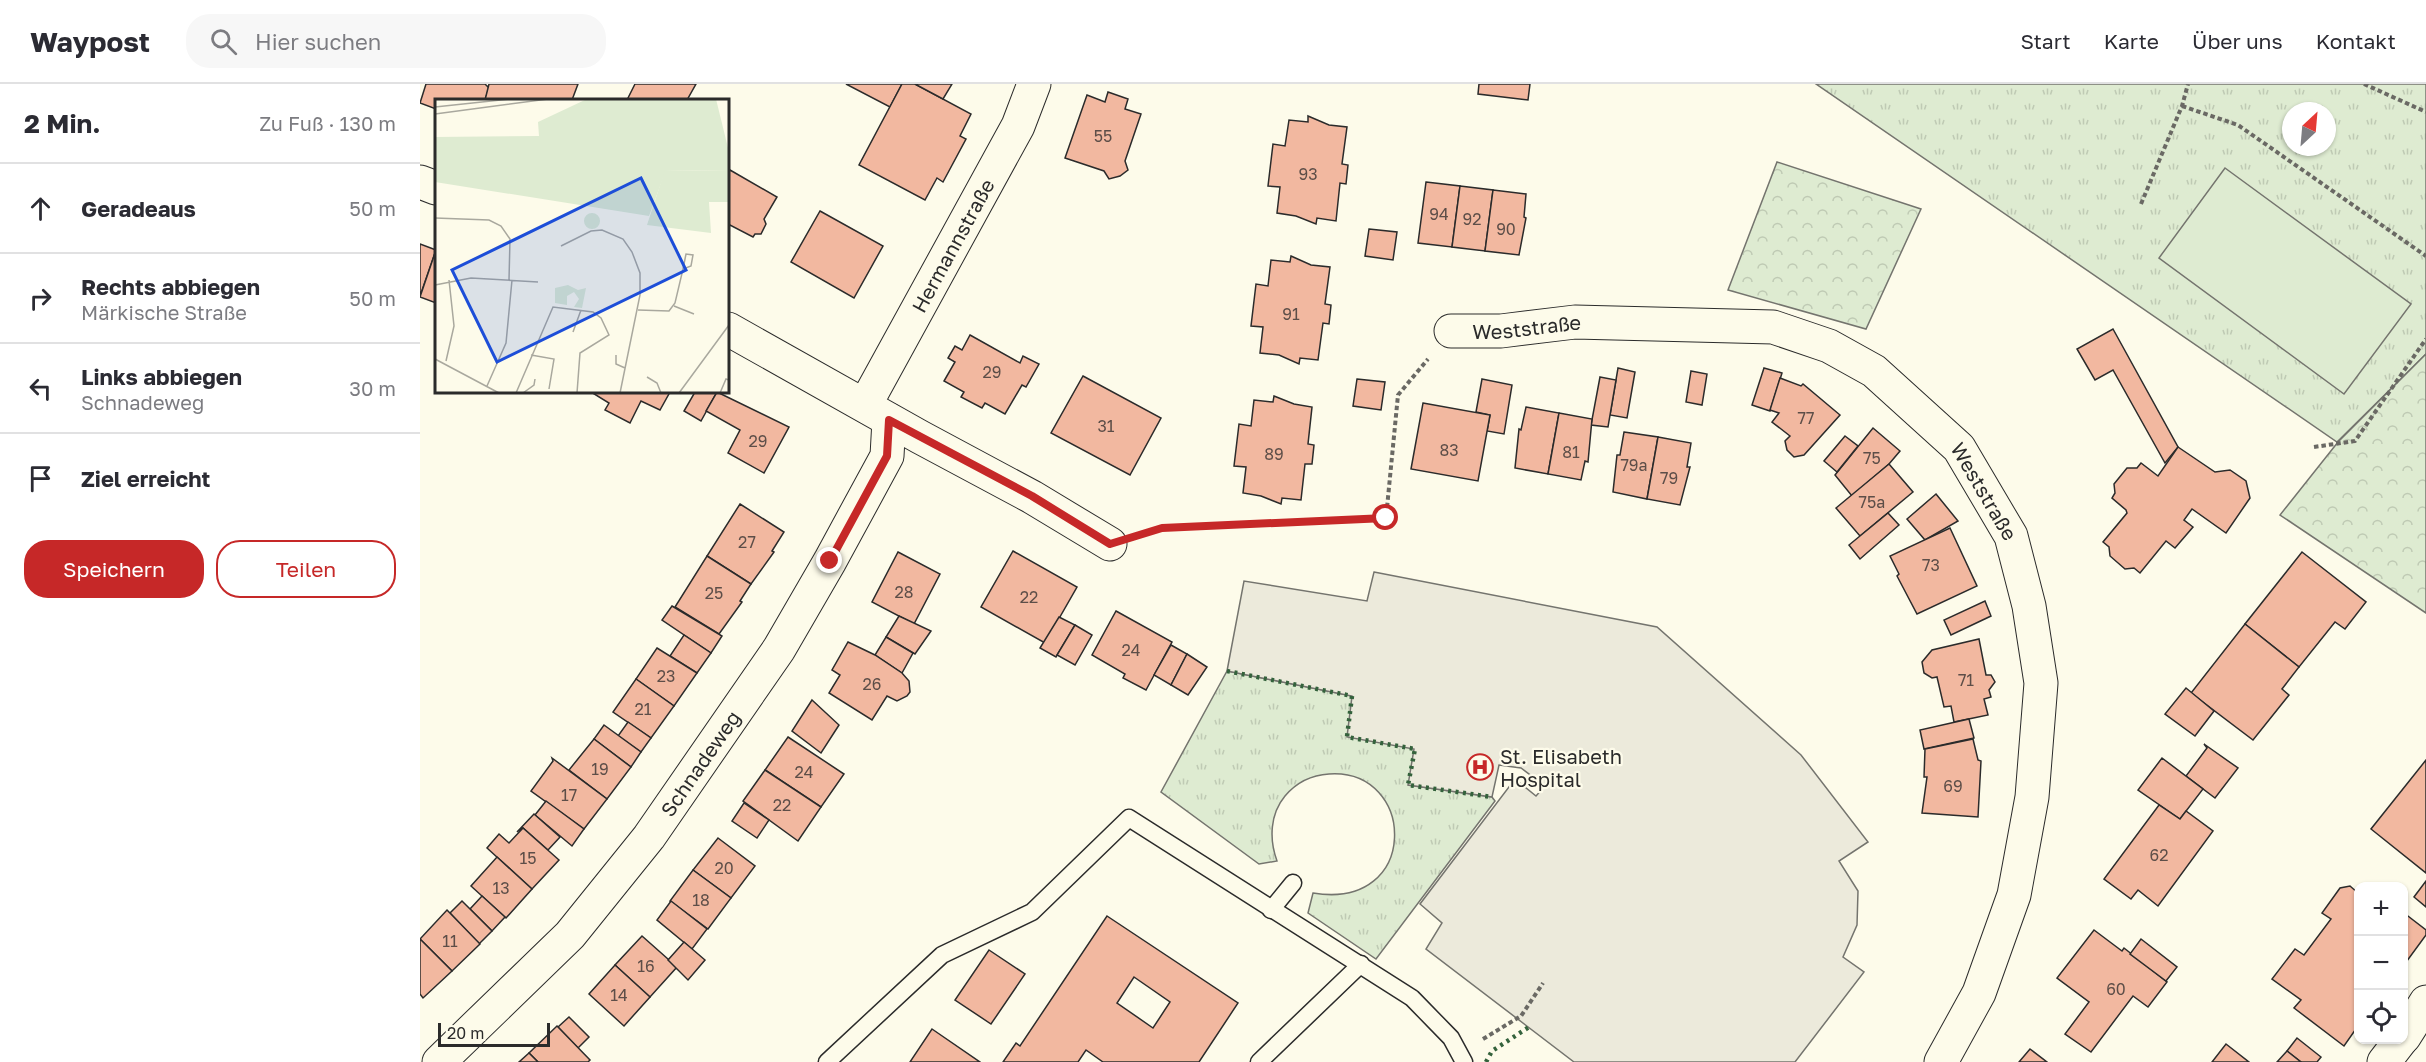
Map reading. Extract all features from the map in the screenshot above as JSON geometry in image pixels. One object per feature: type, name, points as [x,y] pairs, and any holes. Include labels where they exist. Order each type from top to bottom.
[{"type":"street","name":"Hermannstraße","points":[[877,413],[1018,126],[1034,84]]},
{"type":"street","points":[[420,182],[435,188]]},
{"type":"street","name":"Weststraße","points":[[1451,331],[1501,331],[1575,322],[1773,327],[1829,346],[1874,371],[1959,448],[2011,536],[2029,606],[2041,683],[2032,797],[2014,895],[1979,993],[1941,1062]]},
{"type":"street","points":[[729,330],[877,413],[1032,496],[1110,544]]},
{"type":"street","name":"Schnadeweg","points":[[439,1062],[570,935],[649,837],[779,649],[887,456],[877,413]]},
{"type":"street","points":[[2408,1030],[2426,1002]]},
{"type":"street","points":[[2408,1038],[2426,1039]]},
{"type":"street","points":[[2384,1062],[2398,1044]]},
{"type":"lane","points":[[827,1062],[942,955],[1032,912],[1129,818],[1412,998],[1451,1038],[1462,1058]]},
{"type":"lane","points":[[1271,910],[1293,883]]},
{"type":"lane","points":[[1259,1062],[1361,964]]},
{"type":"path","points":[[2141,204],[2182,106],[2188,84]]},
{"type":"path","points":[[2364,84],[2426,112]]},
{"type":"path","points":[[2182,106],[2238,125],[2426,256]]},
{"type":"path","points":[[1110,544],[1162,528],[1386,518],[1398,395],[1451,331]]},
{"type":"path","points":[[2314,447],[2355,441],[2426,339]]},
{"type":"path","points":[[1462,1058],[1521,1016],[1543,983]]},
{"type":"green space","points":[[1816,84],[2426,84],[2426,354],[2337,442]]},
{"type":"green space","points":[[1777,162],[1921,209],[1866,329],[1728,290]]},
{"type":"green space","points":[[2225,168],[2411,304],[2344,394],[2159,258]]},
{"type":"green space","points":[[2426,354],[2426,613],[2280,515],[2338,442]]},
{"type":"green space","points":[[1227,671],[1352,696],[1415,749],[1409,785],[1492,797],[1495,801],[1376,959],[1308,913],[1313,893],[1348,893],[1373,881],[1389,862],[1395,838],[1391,814],[1379,793],[1358,778],[1329,774],[1316,776],[1299,784],[1289,791],[1276,811],[1272,836],[1277,861],[1259,864],[1161,792]]},
{"type":"shaded area","points":[[1374,572],[1657,627],[1801,755],[1868,842],[1839,861],[1858,891],[1857,925],[1843,957],[1864,972],[1795,1062],[1574,1062],[1426,949],[1442,923],[1420,904],[1515,779],[1536,796],[1545,786],[1521,768],[1499,765],[1492,797],[1408,785],[1414,749],[1347,737],[1352,696],[1227,671],[1244,581],[1367,601]]},
{"type":"building","points":[[426,84],[485,84],[489,88],[485,99],[435,99],[435,109],[420,103]]},
{"type":"building","points":[[489,84],[578,84],[572,99],[485,99]]},
{"type":"building","points":[[635,84],[696,84],[688,99],[628,99]]},
{"type":"building","points":[[846,84],[902,84],[890,107]]},
{"type":"building","points":[[902,84],[915,84],[971,114],[960,136],[966,139],[943,182],[937,178],[925,200],[859,165]]},
{"type":"building","points":[[915,84],[952,84],[943,99]]},
{"type":"building","points":[[1479,84],[1530,84],[1528,100],[1478,94]]},
{"type":"building","points":[[1108,92],[1128,99],[1125,109],[1141,114],[1125,161],[1128,170],[1120,176],[1109,179],[1104,171],[1065,158],[1087,95],[1105,102]]},
{"type":"building","points":[[1308,116],[1329,125],[1347,127],[1342,164],[1348,165],[1346,184],[1340,183],[1336,221],[1317,218],[1316,224],[1296,216],[1277,213],[1280,187],[1268,186],[1273,144],[1285,146],[1289,120],[1308,122]]},
{"type":"building","points":[[730,170],[777,197],[764,219],[766,224],[761,234],[755,234],[753,237],[730,225],[729,227]]},
{"type":"building","points":[[1426,182],[1460,186],[1452,247],[1418,243]]},
{"type":"building","points":[[1460,186],[1493,190],[1485,251],[1452,247]]},
{"type":"building","points":[[1493,190],[1526,194],[1524,217],[1526,218],[1519,255],[1485,251]]},
{"type":"building","points":[[820,211],[883,246],[854,298],[791,262]]},
{"type":"building","points":[[1369,229],[1397,232],[1393,260],[1365,256]]},
{"type":"building","points":[[420,244],[435,250],[435,253],[420,296]]},
{"type":"building","points":[[435,253],[435,303],[420,297]]},
{"type":"building","points":[[1291,256],[1311,265],[1330,267],[1325,304],[1331,305],[1329,324],[1323,323],[1318,360],[1300,358],[1299,364],[1279,355],[1260,353],[1263,327],[1251,326],[1256,284],[1268,286],[1271,260],[1290,262]]},
{"type":"building","points":[[2113,329],[2178,447],[2165,463],[2113,370],[2095,380],[2077,349]]},
{"type":"building","points":[[970,335],[1020,363],[1023,356],[1039,364],[1026,387],[1022,385],[1005,414],[985,403],[982,408],[961,397],[964,392],[944,381],[955,362],[948,358],[955,346],[962,350]]},
{"type":"building","points":[[1618,368],[1635,372],[1627,418],[1610,415]]},
{"type":"building","points":[[1764,368],[1782,373],[1770,411],[1752,405]]},
{"type":"building","points":[[1691,371],[1707,374],[1702,405],[1686,402]]},
{"type":"building","points":[[1083,376],[1161,418],[1130,475],[1051,433]]},
{"type":"building","points":[[1600,377],[1616,380],[1608,427],[1591,425]]},
{"type":"building","points":[[1780,378],[1801,386],[1803,384],[1840,415],[1804,455],[1794,457],[1787,450],[1785,441],[1790,436],[1772,422],[1779,413],[1770,410]]},
{"type":"building","points":[[1357,379],[1385,382],[1381,410],[1353,406]]},
{"type":"building","points":[[1482,379],[1512,385],[1504,434],[1487,431],[1490,415],[1476,412]]},
{"type":"building","points":[[593,393],[669,393],[660,410],[641,401],[630,423],[605,410],[609,403]]},
{"type":"building","points":[[694,393],[716,393],[701,421],[684,411]]},
{"type":"building","points":[[716,393],[719,393],[789,427],[764,473],[728,453],[740,430],[706,411]]},
{"type":"building","points":[[1274,396],[1294,404],[1312,407],[1308,444],[1314,445],[1312,464],[1305,464],[1301,500],[1282,498],[1281,504],[1261,496],[1243,493],[1246,467],[1234,466],[1239,424],[1251,426],[1254,400],[1273,402]]},
{"type":"building","points":[[1423,403],[1490,415],[1478,481],[1411,469]]},
{"type":"building","points":[[1526,407],[1559,413],[1548,474],[1515,468],[1519,429],[1521,430]]},
{"type":"building","points":[[1559,413],[1592,419],[1588,462],[1585,461],[1581,480],[1548,474]]},
{"type":"building","points":[[1873,428],[1900,451],[1889,464],[1852,496],[1835,475]]},
{"type":"building","points":[[1624,432],[1658,437],[1647,499],[1613,492],[1617,455],[1620,455]]},
{"type":"building","points":[[1845,436],[1858,446],[1837,472],[1824,461]]},
{"type":"building","points":[[1658,437],[1691,443],[1687,467],[1690,467],[1680,505],[1647,499]]},
{"type":"building","points":[[2178,447],[2215,472],[2230,470],[2246,481],[2250,498],[2226,533],[2192,509],[2184,520],[2193,527],[2175,548],[2166,541],[2140,573],[2134,568],[2125,569],[2110,556],[2109,547],[2103,542],[2127,513],[2112,498],[2115,493],[2114,484],[2127,468],[2137,468],[2141,463],[2158,476]]},
{"type":"building","points":[[1889,464],[1913,492],[1860,536],[1836,508]]},
{"type":"building","points":[[1936,494],[1958,521],[1925,540],[1907,519]]},
{"type":"building","points":[[740,504],[784,532],[772,551],[774,552],[751,584],[707,556]]},
{"type":"building","points":[[1888,513],[1899,525],[1860,559],[1849,545]]},
{"type":"building","points":[[1950,528],[1977,586],[1917,614],[1897,576],[1899,574],[1890,556]]},
{"type":"building","points":[[1013,551],[1077,587],[1045,643],[981,607]]},
{"type":"building","points":[[898,552],[940,574],[914,624],[872,602]]},
{"type":"building","points":[[2302,552],[2366,602],[2345,629],[2335,622],[2299,667],[2245,624]]},
{"type":"building","points":[[707,556],[751,584],[740,601],[742,602],[719,634],[675,607]]},
{"type":"building","points":[[1985,601],[1991,616],[1951,635],[1944,620]]},
{"type":"building","points":[[672,606],[722,636],[711,653],[662,620]]},
{"type":"building","points":[[1116,611],[1172,642],[1146,690],[1123,678],[1125,674],[1092,655]]},
{"type":"building","points":[[899,616],[931,631],[915,654],[886,637]]},
{"type":"building","points":[[1059,617],[1075,625],[1056,657],[1040,648]]},
{"type":"building","points":[[2245,624],[2299,667],[2282,689],[2289,695],[2253,740],[2191,693]]},
{"type":"building","points":[[1075,625],[1092,635],[1075,665],[1057,655]]},
{"type":"building","points":[[684,635],[711,653],[697,673],[670,656]]},
{"type":"building","points":[[886,637],[913,653],[902,673],[875,655]]},
{"type":"building","points":[[1979,639],[1986,675],[1991,675],[1995,682],[1989,690],[1991,697],[1984,699],[1988,715],[1954,722],[1951,706],[1944,707],[1937,677],[1932,678],[1924,673],[1922,662],[1932,650]]},
{"type":"building","points":[[848,642],[875,655],[902,673],[909,681],[910,692],[907,696],[897,701],[887,696],[872,720],[829,693],[840,675],[832,670]]},
{"type":"building","points":[[1171,645],[1187,654],[1171,685],[1154,675]]},
{"type":"building","points":[[657,648],[697,673],[674,706],[636,679]]},
{"type":"building","points":[[1187,654],[1207,667],[1188,695],[1171,685]]},
{"type":"building","points":[[636,679],[674,706],[651,738],[613,712]]},
{"type":"building","points":[[2186,688],[2214,711],[2195,736],[2165,714]]},
{"type":"building","points":[[812,700],[839,725],[821,753],[792,731]]},
{"type":"building","points":[[1969,719],[1974,738],[1924,749],[1920,730]]},
{"type":"building","points":[[628,722],[651,738],[641,752],[618,736]]},
{"type":"building","points":[[604,725],[641,752],[631,767],[594,739]]},
{"type":"building","points":[[788,737],[844,774],[821,807],[765,770]]},
{"type":"building","points":[[594,739],[631,767],[607,799],[569,770]]},
{"type":"building","points":[[1973,739],[1978,760],[1981,761],[1978,817],[1922,813],[1927,777],[1924,777],[1925,749]]},
{"type":"building","points":[[2204,744],[2238,768],[2215,798],[2186,776],[2207,748]]},
{"type":"building","points":[[552,758],[607,799],[584,829],[531,791],[553,761]]},
{"type":"building","points":[[2162,758],[2203,789],[2180,819],[2138,790]]},
{"type":"building","points":[[2426,760],[2426,873],[2371,829]]},
{"type":"building","points":[[765,770],[821,807],[798,841],[743,801]]},
{"type":"building","points":[[546,801],[584,829],[572,846],[535,815]]},
{"type":"building","points":[[744,803],[769,820],[757,838],[732,821]]},
{"type":"building","points":[[2159,805],[2180,819],[2186,811],[2213,831],[2158,906],[2138,890],[2131,899],[2104,879]]},
{"type":"building","points":[[534,814],[560,837],[548,850],[523,828],[517,832]]},
{"type":"building","points":[[523,828],[559,860],[532,889],[487,848],[499,834],[509,843]]},
{"type":"building","points":[[718,838],[755,866],[731,898],[693,870]]},
{"type":"building","points":[[497,857],[532,889],[506,918],[471,886]]},
{"type":"building","points":[[693,870],[731,898],[708,929],[670,901]]},
{"type":"building","points":[[2426,881],[2426,907],[2414,897]]},
{"type":"building","points":[[2350,886],[2354,890],[2354,1032],[2344,1046],[2294,1008],[2301,1000],[2272,979],[2295,949],[2304,955],[2331,919],[2322,913],[2340,888]]},
{"type":"building","points":[[482,896],[505,917],[492,931],[470,909]]},
{"type":"building","points":[[462,901],[492,931],[479,944],[450,913]]},
{"type":"building","points":[[671,901],[707,929],[692,949],[657,920]]},
{"type":"building","points":[[447,910],[480,944],[452,971],[420,939]]},
{"type":"building","points":[[1107,916],[1238,1003],[1199,1062],[1103,1062],[1086,1050],[1078,1062],[1003,1062],[1016,1043],[1020,1046]],"holes":[[[1134,977],[1170,1002],[1153,1028],[1117,1003]]]},
{"type":"building","points":[[2408,916],[2426,930],[2426,935],[2408,960]]},
{"type":"building","points":[[2094,930],[2122,951],[2124,948],[2167,982],[2148,1007],[2133,996],[2091,1052],[2065,1034],[2089,1002],[2057,978]]},
{"type":"building","points":[[642,936],[677,967],[650,997],[615,965]]},
{"type":"building","points":[[420,939],[452,971],[423,998],[420,994]]},
{"type":"building","points":[[2141,939],[2177,967],[2166,981],[2130,954]]},
{"type":"building","points":[[684,942],[705,960],[688,980],[668,960]]},
{"type":"building","points":[[989,950],[1025,974],[991,1024],[955,1000]]},
{"type":"building","points":[[615,965],[650,997],[624,1026],[589,994]]},
{"type":"building","points":[[569,1017],[589,1037],[578,1048],[558,1027]]},
{"type":"building","points":[[557,1026],[590,1060],[588,1062],[538,1062],[529,1053]]},
{"type":"building","points":[[932,1029],[980,1062],[910,1062]]},
{"type":"building","points":[[2297,1038],[2321,1057],[2317,1062],[2301,1062],[2287,1051]]},
{"type":"building","points":[[2226,1044],[2249,1062],[2212,1062]]},
{"type":"building","points":[[2030,1049],[2047,1062],[2019,1062]]},
{"type":"building","points":[[2287,1051],[2301,1062],[2277,1062]]},
{"type":"building","points":[[529,1053],[538,1062],[519,1062]]},
{"type":"hedge","points":[[1227,671],[1352,696],[1347,737],[1415,749],[1408,785],[1492,797]]},
{"type":"hedge","points":[[1486,1062],[1492,1051],[1529,1027]]},
{"type":"place","name":"St. Elisabeth Hospital","points":[[1480,767]]},
{"type":"route","points":[[830,561],[887,456],[889,420],[1032,496],[1110,544],[1162,528],[1386,518]]}]
